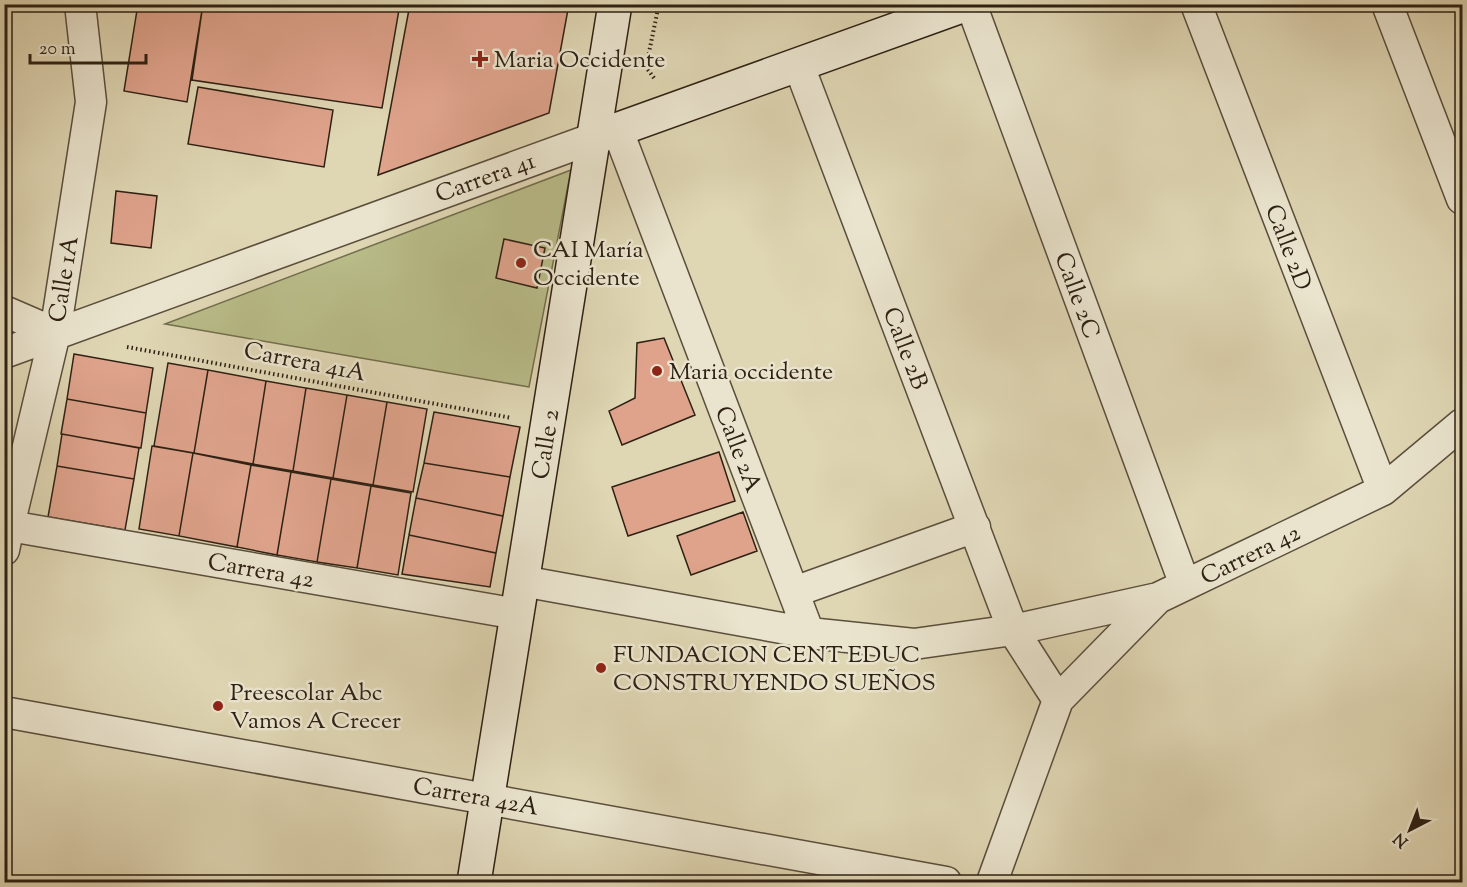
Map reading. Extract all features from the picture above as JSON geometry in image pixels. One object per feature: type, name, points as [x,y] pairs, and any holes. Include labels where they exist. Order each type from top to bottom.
[{"type":"street","name":"Calle 1A","points":[[6,534],[55,333],[91,102],[80,4]]},
{"type":"street","name":"Calle 2","points":[[474,882],[548,425],[606,134],[615,4]]},
{"type":"street","name":"Carrera 41","points":[[4,353],[969,4]]},
{"type":"street","name":"Calle 2C","points":[[969,4],[1185,585]]},
{"type":"street","name":"Calle 2D","points":[[1196,4],[1383,490]]},
{"type":"street","points":[[1387,4],[1462,199]]},
{"type":"street","name":"Calle 2B","points":[[799,66],[1014,630]]},
{"type":"street","name":"Calle 2A","points":[[606,134],[809,633]]},
{"type":"street","points":[[4,311],[55,333]]},
{"type":"street","name":"Carrera 42","points":[[522,581],[809,633],[914,644],[1014,630],[1158,598],[1383,490],[1462,424]]},
{"type":"street","points":[[794,592],[975,527]]},
{"type":"street","name":"Carrera 42","points":[[6,534],[517,614]]},
{"type":"street","points":[[992,882],[1058,700],[1158,598]]},
{"type":"street","points":[[1014,630],[1058,700]]},
{"type":"street","name":"Carrera 42A","points":[[4,712],[946,882]]},
{"type":"path","name":"Carrera 41A","points":[[126,346],[548,425]]},
{"type":"green space","points":[[571,170],[529,387],[165,324]]},
{"type":"building","points":[[138,4],[203,4],[187,102],[124,91]]},
{"type":"building","points":[[203,4],[400,4],[382,108],[192,80]]},
{"type":"building","name":"Maria Occidente","points":[[410,4],[569,4],[549,113],[378,175]]},
{"type":"building","points":[[198,87],[333,110],[324,167],[188,144]]},
{"type":"building","points":[[116,191],[157,196],[151,248],[111,243]]},
{"type":"building","name":"CAI María Occidente","points":[[504,239],[545,248],[537,288],[496,278]]},
{"type":"building","name":"Maria occidente","points":[[664,338],[695,415],[622,445],[609,411],[635,398],[637,343]]},
{"type":"building","points":[[74,354],[153,368],[146,413],[67,399]]},
{"type":"building","points":[[168,363],[208,370],[194,453],[154,446]]},
{"type":"building","points":[[208,370],[266,381],[253,464],[194,453]]},
{"type":"building","points":[[266,381],[306,388],[293,471],[253,464]]},
{"type":"building","points":[[306,388],[347,395],[333,478],[293,471]]},
{"type":"building","points":[[347,395],[387,402],[373,485],[333,478]]},
{"type":"building","points":[[67,399],[146,413],[141,448],[61,434]]},
{"type":"building","points":[[387,402],[427,409],[413,492],[373,485]]},
{"type":"building","points":[[434,412],[520,427],[510,477],[424,463]]},
{"type":"building","points":[[62,434],[139,448],[134,479],[57,466]]},
{"type":"building","points":[[152,446],[193,453],[179,536],[139,529]]},
{"type":"building","points":[[719,452],[735,501],[628,536],[612,487]]},
{"type":"building","points":[[193,453],[251,465],[237,547],[179,536]]},
{"type":"building","points":[[424,463],[510,477],[503,516],[416,498]]},
{"type":"building","points":[[251,465],[291,472],[277,555],[237,547]]},
{"type":"building","points":[[57,466],[134,479],[125,530],[48,517]]},
{"type":"building","points":[[291,472],[331,479],[317,562],[277,555]]},
{"type":"building","points":[[331,479],[371,486],[357,568],[317,562]]},
{"type":"building","points":[[371,486],[411,493],[398,575],[357,568]]},
{"type":"building","points":[[416,498],[503,516],[496,553],[409,535]]},
{"type":"building","points":[[743,512],[757,551],[691,575],[677,536]]},
{"type":"building","points":[[409,535],[496,553],[490,587],[402,574]]},
{"type":"place","name":"Maria Occidente","points":[[480,59]]},
{"type":"place","name":"CAI María Occidente","points":[[521,263]]},
{"type":"place","name":"Maria occidente","points":[[657,371]]},
{"type":"place","name":"FUNDACION CENT EDUC CONSTRUYENDO SUEÑOS","points":[[601,668]]},
{"type":"place","name":"Preescolar Abc Vamos A Crecer","points":[[218,706]]}]
